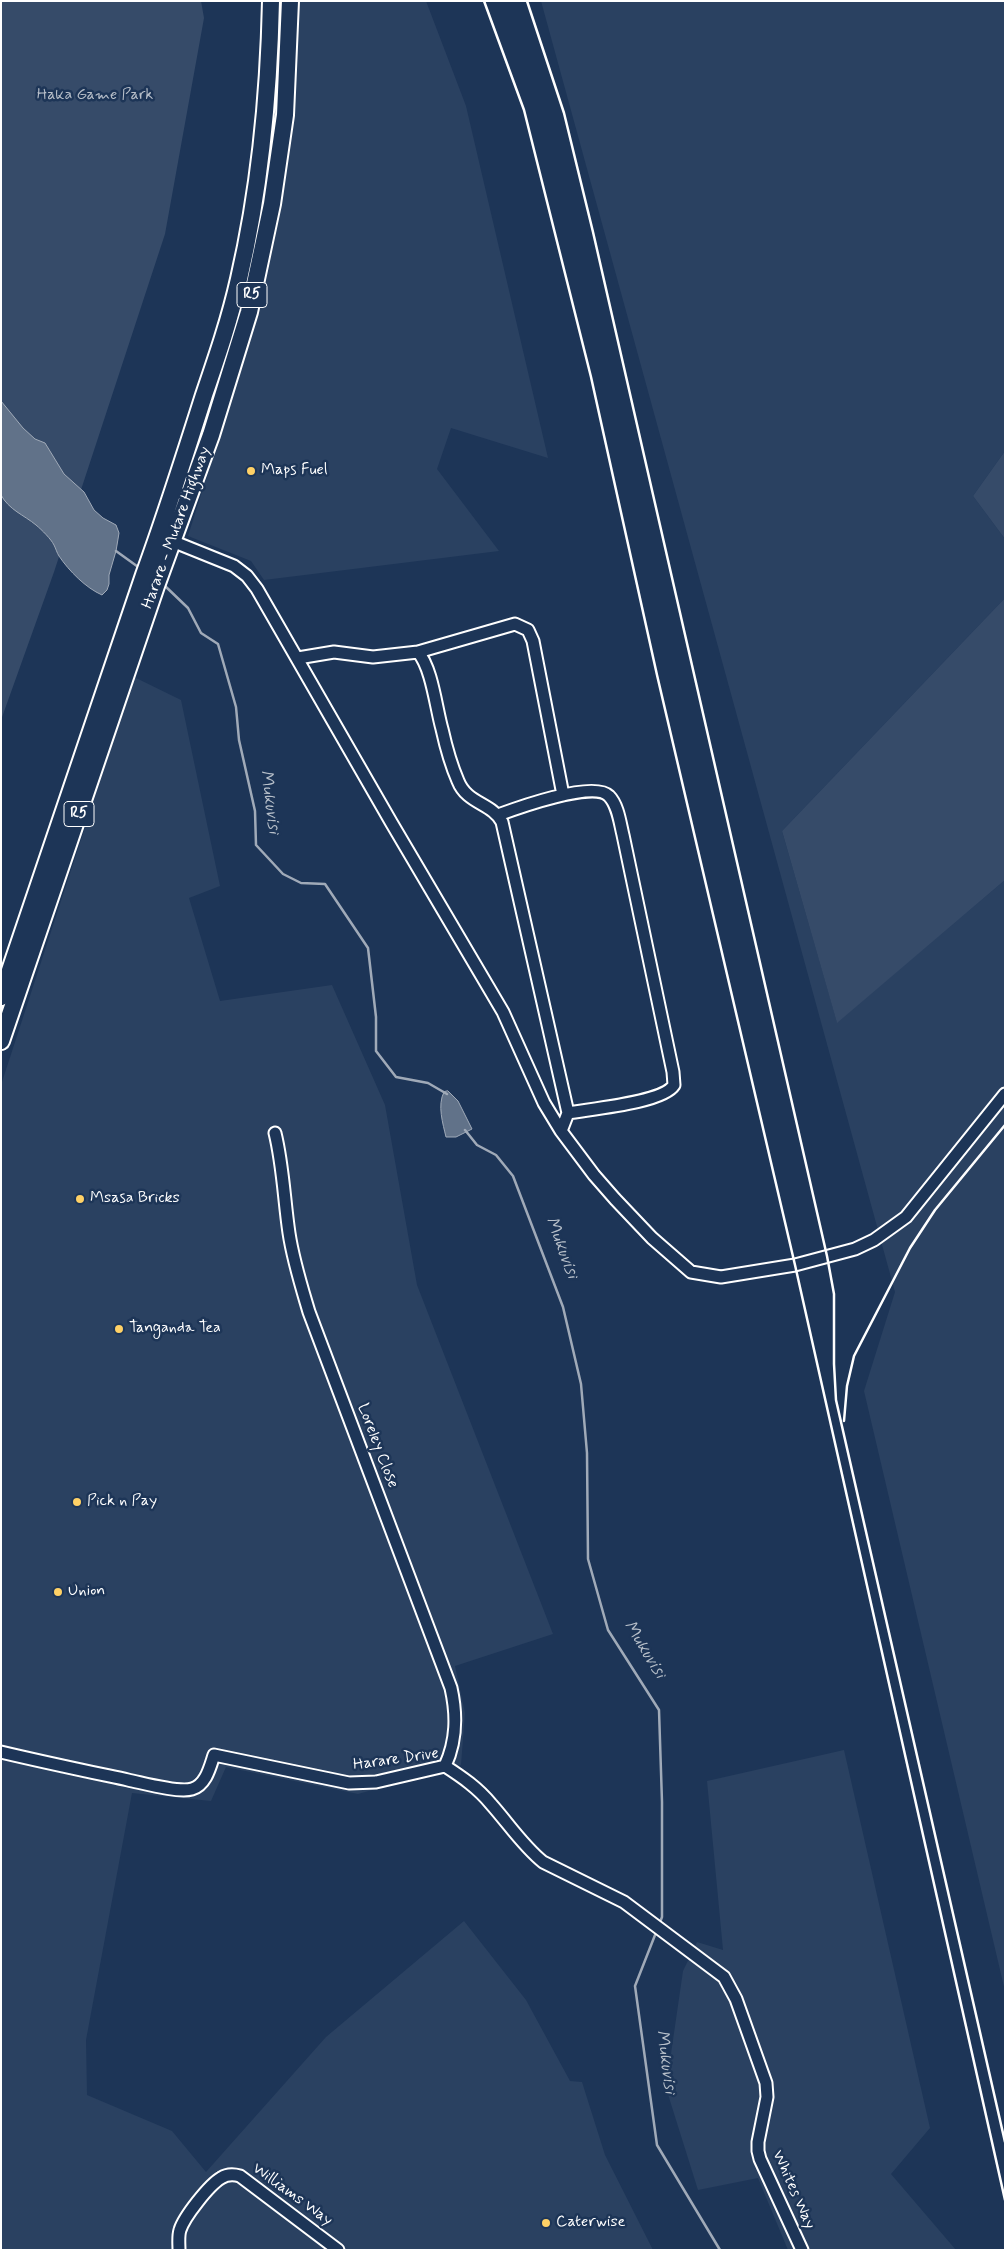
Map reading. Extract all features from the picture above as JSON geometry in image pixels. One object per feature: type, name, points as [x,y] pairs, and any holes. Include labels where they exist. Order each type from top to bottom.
[{"type":"highway","name":"Harare - Mutare Highway","points":[[166,538],[229,318],[248,238],[266,107],[271,1]]},
{"type":"highway","name":"Harare - Mutare Highway","points":[[1,997],[151,577],[211,435],[248,312],[265,241],[285,115],[290,1]]},
{"type":"highway","name":"Harare - Mutare Highway","points":[[1,1041],[151,577]]},
{"type":"street","points":[[166,538],[206,553],[243,571],[269,607],[391,822],[503,1012],[544,1103],[560,1131],[594,1175],[683,1267],[697,1274],[721,1277],[795,1265],[855,1249],[890,1230],[906,1217],[1005,1094]]},
{"type":"street","points":[[298,658],[334,652],[374,657],[418,652],[514,624],[528,630],[533,641],[563,795]]},
{"type":"street","points":[[418,652],[428,673],[444,739],[458,783],[470,798],[498,815],[505,832],[568,1113],[560,1131]]},
{"type":"street","points":[[498,815],[521,806],[563,795],[598,790],[608,794],[616,808],[640,911],[674,1080],[670,1090],[637,1102],[568,1113]]},
{"type":"street","name":"Loreley Close","points":[[275,1133],[296,1270],[309,1312],[451,1688],[456,1722],[451,1754],[445,1766]]},
{"type":"street","name":"Harare Drive","points":[[1,1752],[156,1786],[188,1790],[197,1786],[203,1780],[210,1770],[214,1755],[350,1783],[376,1782],[445,1766],[474,1787],[490,1802],[532,1853],[544,1862],[612,1895],[665,1931],[724,1977],[736,1999]]},
{"type":"street","name":"Whites Way","points":[[736,1999],[766,2083],[767,2097],[758,2142],[760,2159],[802,2250]]},
{"type":"street","name":"Williams Way","points":[[179,2250],[180,2229],[185,2220],[212,2184],[226,2175],[234,2174],[240,2176],[338,2250]]},
{"type":"shaded area","points":[[296,1],[426,1],[466,106],[548,458],[451,428],[437,469],[499,551],[264,580],[251,561],[188,536],[244,359],[292,111]]},
{"type":"shaded area","points":[[541,1],[1005,1],[1005,451],[973,496],[1005,539],[1005,598],[782,831],[837,1022],[1005,880],[1005,1991],[864,1391],[895,1292]]},
{"type":"shaded area","points":[[1,401],[23,428],[35,439],[45,443],[64,474],[84,492],[94,510],[103,518],[116,525],[119,533],[116,551],[109,575],[109,584],[107,590],[102,595],[84,584],[59,556],[53,543],[46,535],[36,525],[12,508],[1,495]]},
{"type":"shaded area","points":[[134,677],[181,700],[220,886],[189,898],[220,1001],[332,985],[385,1105],[417,1285],[553,1634],[455,1666],[465,1713],[461,1765],[358,1794],[226,1767],[211,1801],[132,1793],[86,2040],[87,2095],[172,2131],[206,2172],[326,2037],[464,1921],[526,2000],[570,2081],[582,2082],[605,2155],[653,2250],[1,2250],[1,1085]]},
{"type":"shaded area","points":[[448,1091],[458,1101],[472,1129],[456,1137],[446,1137],[442,1120],[442,1097],[444,1092]]},
{"type":"shaded area","points":[[844,1750],[930,2128],[891,2174],[956,2250],[788,2250],[758,2178],[698,2190],[666,2088],[683,1971],[697,1942],[723,1950],[707,1781]]},
{"type":"green space","name":"Haka Game Park","points":[[1,1],[201,1],[204,18],[165,234],[54,572],[1,720]]},
{"type":"green space","points":[[1005,451],[1005,539],[973,496]]},
{"type":"green space","points":[[1005,598],[1005,880],[837,1023],[782,831]]},
{"type":"waterway","name":"Mukuvisi","points":[[116,551],[141,569]]},
{"type":"waterway","name":"Mukuvisi","points":[[164,585],[188,608],[201,633],[218,644],[236,707],[239,740],[255,811],[256,845],[283,874],[301,883],[325,884],[368,948],[376,1017],[376,1051],[396,1077],[428,1083],[447,1094]]},
{"type":"waterway","name":"Mukuvisi","points":[[465,1130],[477,1145],[496,1155],[513,1176],[563,1307],[581,1384],[587,1453],[588,1559],[608,1630],[659,1710],[662,1802],[662,1917],[659,1925]]},
{"type":"waterway","name":"Mukuvisi","points":[[657,1930],[635,1986],[657,2145],[720,2250]]},
{"type":"railway","points":[[484,1],[524,110],[591,377],[657,675],[795,1265],[1005,2200]]},
{"type":"railway","points":[[527,1],[564,113],[593,232],[827,1256],[834,1294],[836,1400],[1005,2142]]},
{"type":"railway","points":[[844,1421],[847,1386],[854,1356],[910,1248],[935,1210],[1005,1125]]},
{"type":"place","name":"Maps Fuel","points":[[251,471]]},
{"type":"place","name":"Msasa Bricks","points":[[80,1199]]},
{"type":"place","name":"Tanganda Tea","points":[[119,1329]]},
{"type":"place","name":"Pick n Pay","points":[[77,1502]]},
{"type":"place","name":"Union","points":[[58,1592]]},
{"type":"place","name":"Caterwise","points":[[546,2223]]}]
